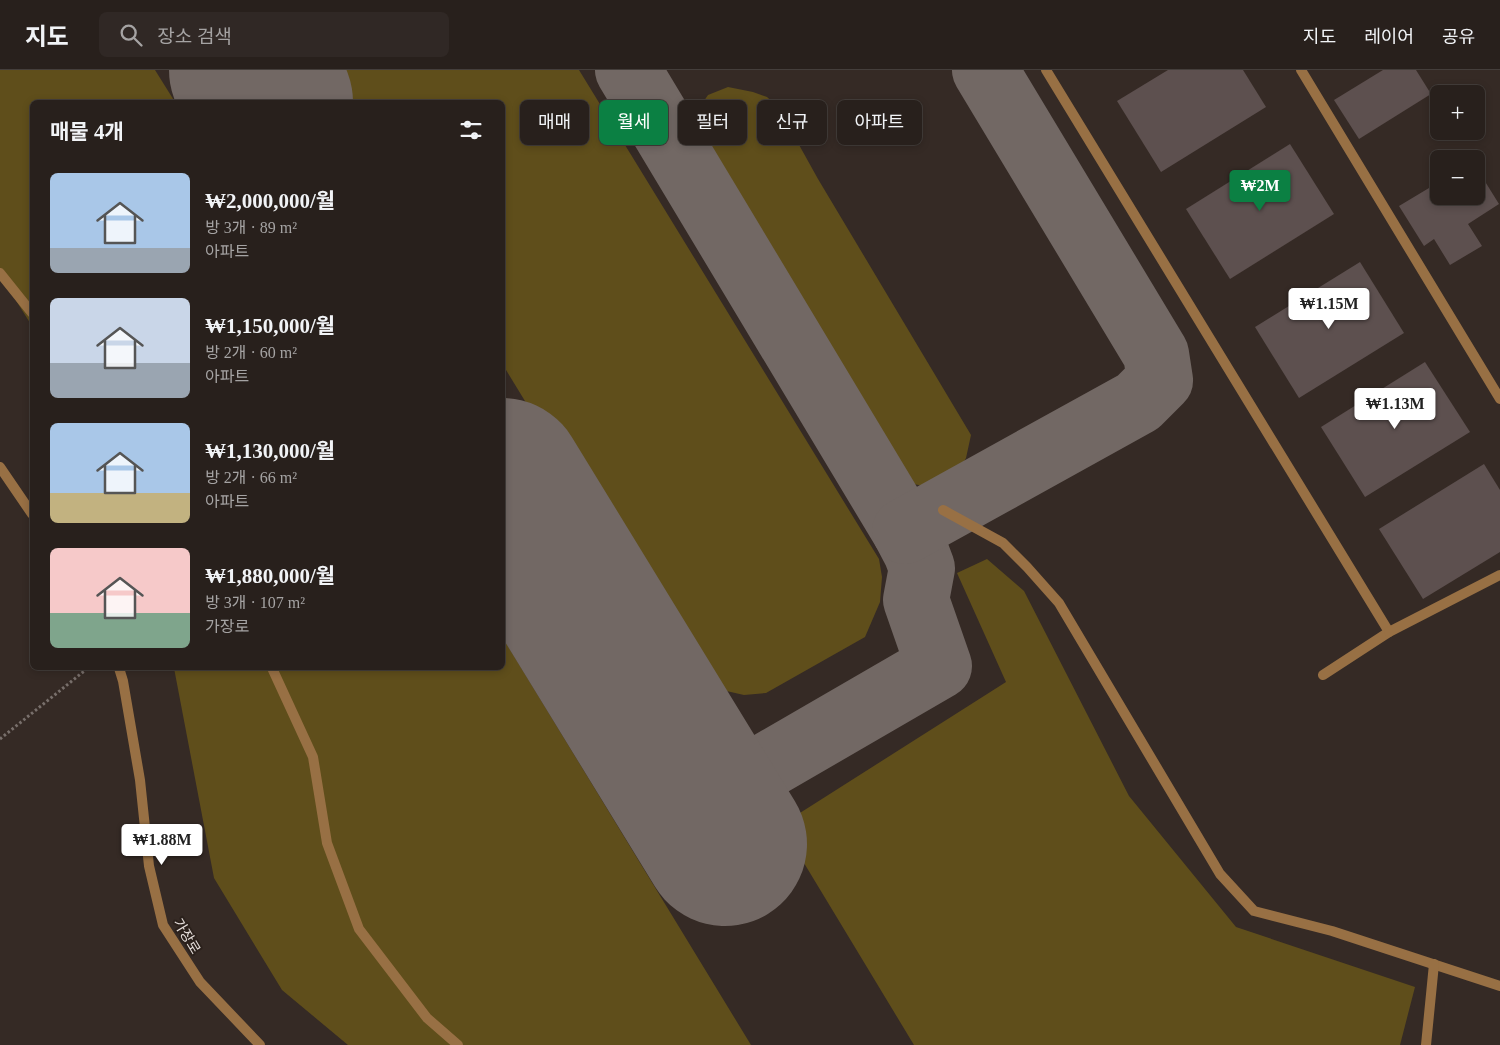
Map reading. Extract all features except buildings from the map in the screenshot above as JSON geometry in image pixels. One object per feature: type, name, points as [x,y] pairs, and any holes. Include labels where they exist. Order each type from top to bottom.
[{"type":"street","points":[[1046,70],[1389,632]]},
{"type":"street","points":[[1301,70],[1500,399]]},
{"type":"street","points":[[0,273],[30,310]]},
{"type":"street","points":[[0,467],[30,511]]},
{"type":"street","points":[[943,510],[1003,542],[1059,603],[1220,874],[1254,911],[1332,931],[1500,986]]},
{"type":"street","points":[[1323,675],[1389,632],[1500,575]]},
{"type":"street","name":"가장로","points":[[119,670],[123,680],[140,780],[149,866],[163,924],[200,982],[260,1045]]},
{"type":"street","points":[[273,670],[313,757],[327,843],[359,929],[427,1018],[458,1045]]},
{"type":"street","points":[[1426,1045],[1434,964]]},
{"type":"path","points":[[0,739],[86,670]]},
{"type":"shaded area","points":[[0,70],[155,70],[174,100],[30,100],[30,323],[0,275]]},
{"type":"shaded area","points":[[322,70],[579,70],[599,103],[599,145],[625,145],[879,559],[882,577],[880,602],[865,637],[766,693],[744,695],[722,690],[693,676],[505,368],[505,100],[341,100]]},
{"type":"shaded area","points":[[728,87],[753,92],[770,100],[757,100],[757,145],[799,145],[971,435],[966,458],[957,474],[931,488],[910,483],[699,147],[698,145],[747,145],[747,100],[705,100],[708,95]]},
{"type":"shaded area","points":[[987,559],[1024,591],[1129,796],[1236,927],[1415,987],[1400,1045],[914,1045],[781,825],[1006,682],[957,573]]},
{"type":"shaded area","points":[[505,641],[751,1045],[348,1045],[282,990],[214,878],[174,670],[505,670]]},
{"type":"taxiway","points":[[628,70],[916,552],[922,568],[916,600],[939,666],[701,804]]},
{"type":"taxiway","points":[[905,531],[1138,402],[1160,380],[1156,354],[985,70]]},
{"type":"runway","points":[[251,70],[270,100]]},
{"type":"runway","points":[[505,485],[725,844]]}]
